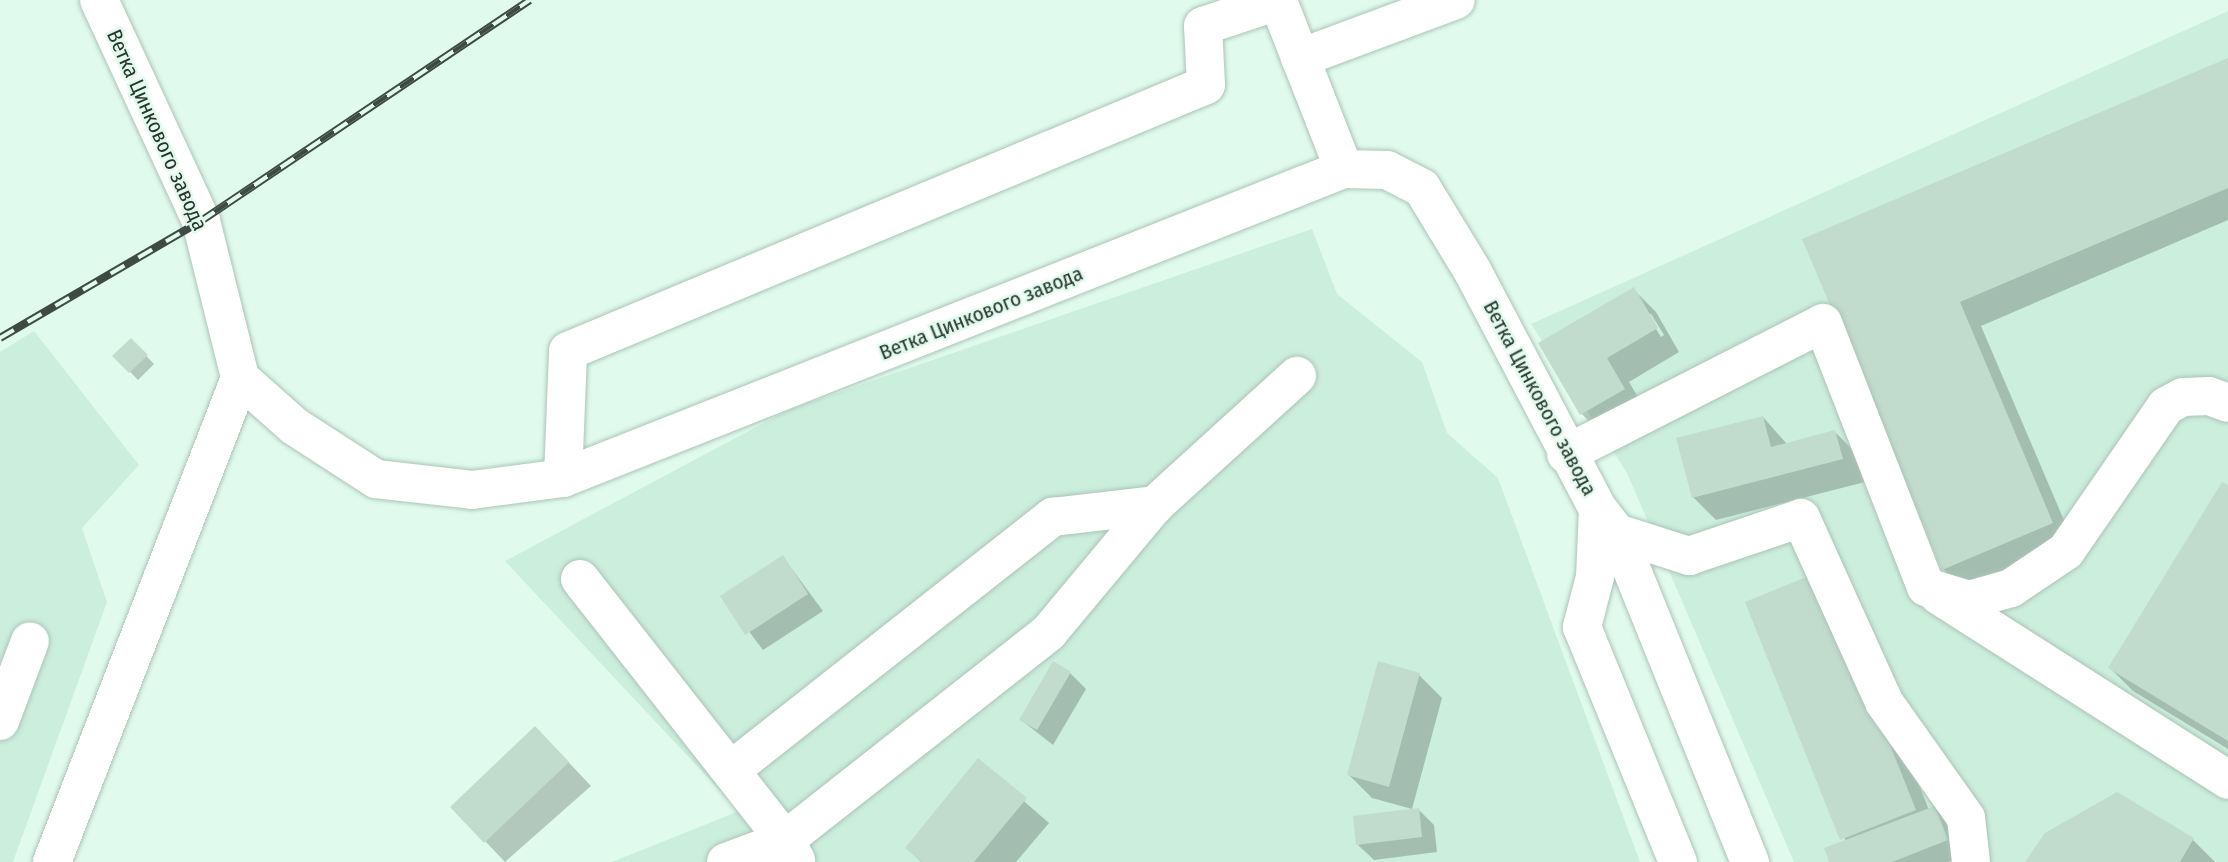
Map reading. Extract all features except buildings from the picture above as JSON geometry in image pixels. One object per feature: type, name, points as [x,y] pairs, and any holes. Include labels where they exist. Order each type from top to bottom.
[{"type":"street","name":"Ветка Цинкового завода","points":[[99,0],[201,221],[240,379],[294,426],[376,479],[471,490],[563,478],[1344,169],[1387,170],[1422,188],[1473,272],[1566,454],[1608,521],[1582,627],[1678,862]]},
{"type":"street","points":[[1300,58],[1456,0]]},
{"type":"street","points":[[563,478],[568,351],[1206,85],[1203,26],[1278,1],[1344,169]]},
{"type":"street","points":[[1566,454],[1823,323],[1926,587],[2228,780]]},
{"type":"street","points":[[726,862],[791,851],[1048,632],[1155,505],[1297,376]]},
{"type":"street","points":[[60,855],[240,379]]},
{"type":"street","points":[[1926,587],[1969,600],[2021,581],[2066,551],[2086,528],[2116,475],[2166,406],[2183,397],[2209,396],[2228,403]]},
{"type":"street","points":[[731,770],[1053,517],[1155,505]]},
{"type":"street","points":[[1608,521],[1689,556],[1801,518],[1884,702],[1966,818],[1971,862]]},
{"type":"street","points":[[1608,521],[1750,862]]},
{"type":"street","points":[[580,579],[731,770],[791,851]]},
{"type":"street","points":[[0,721],[30,641]]},
{"type":"shaded area","points":[[2228,11],[2228,862],[1794,862],[1627,473],[1531,324]]},
{"type":"shaded area","points":[[1312,229],[1337,294],[1422,362],[1447,433],[1498,478],[1640,862],[612,862],[739,811],[505,561],[788,410]]},
{"type":"shaded area","points":[[34,331],[139,465],[82,528],[107,602],[13,862],[0,862],[0,352]]},
{"type":"railway","points":[[0,338],[201,221],[530,0]]}]
